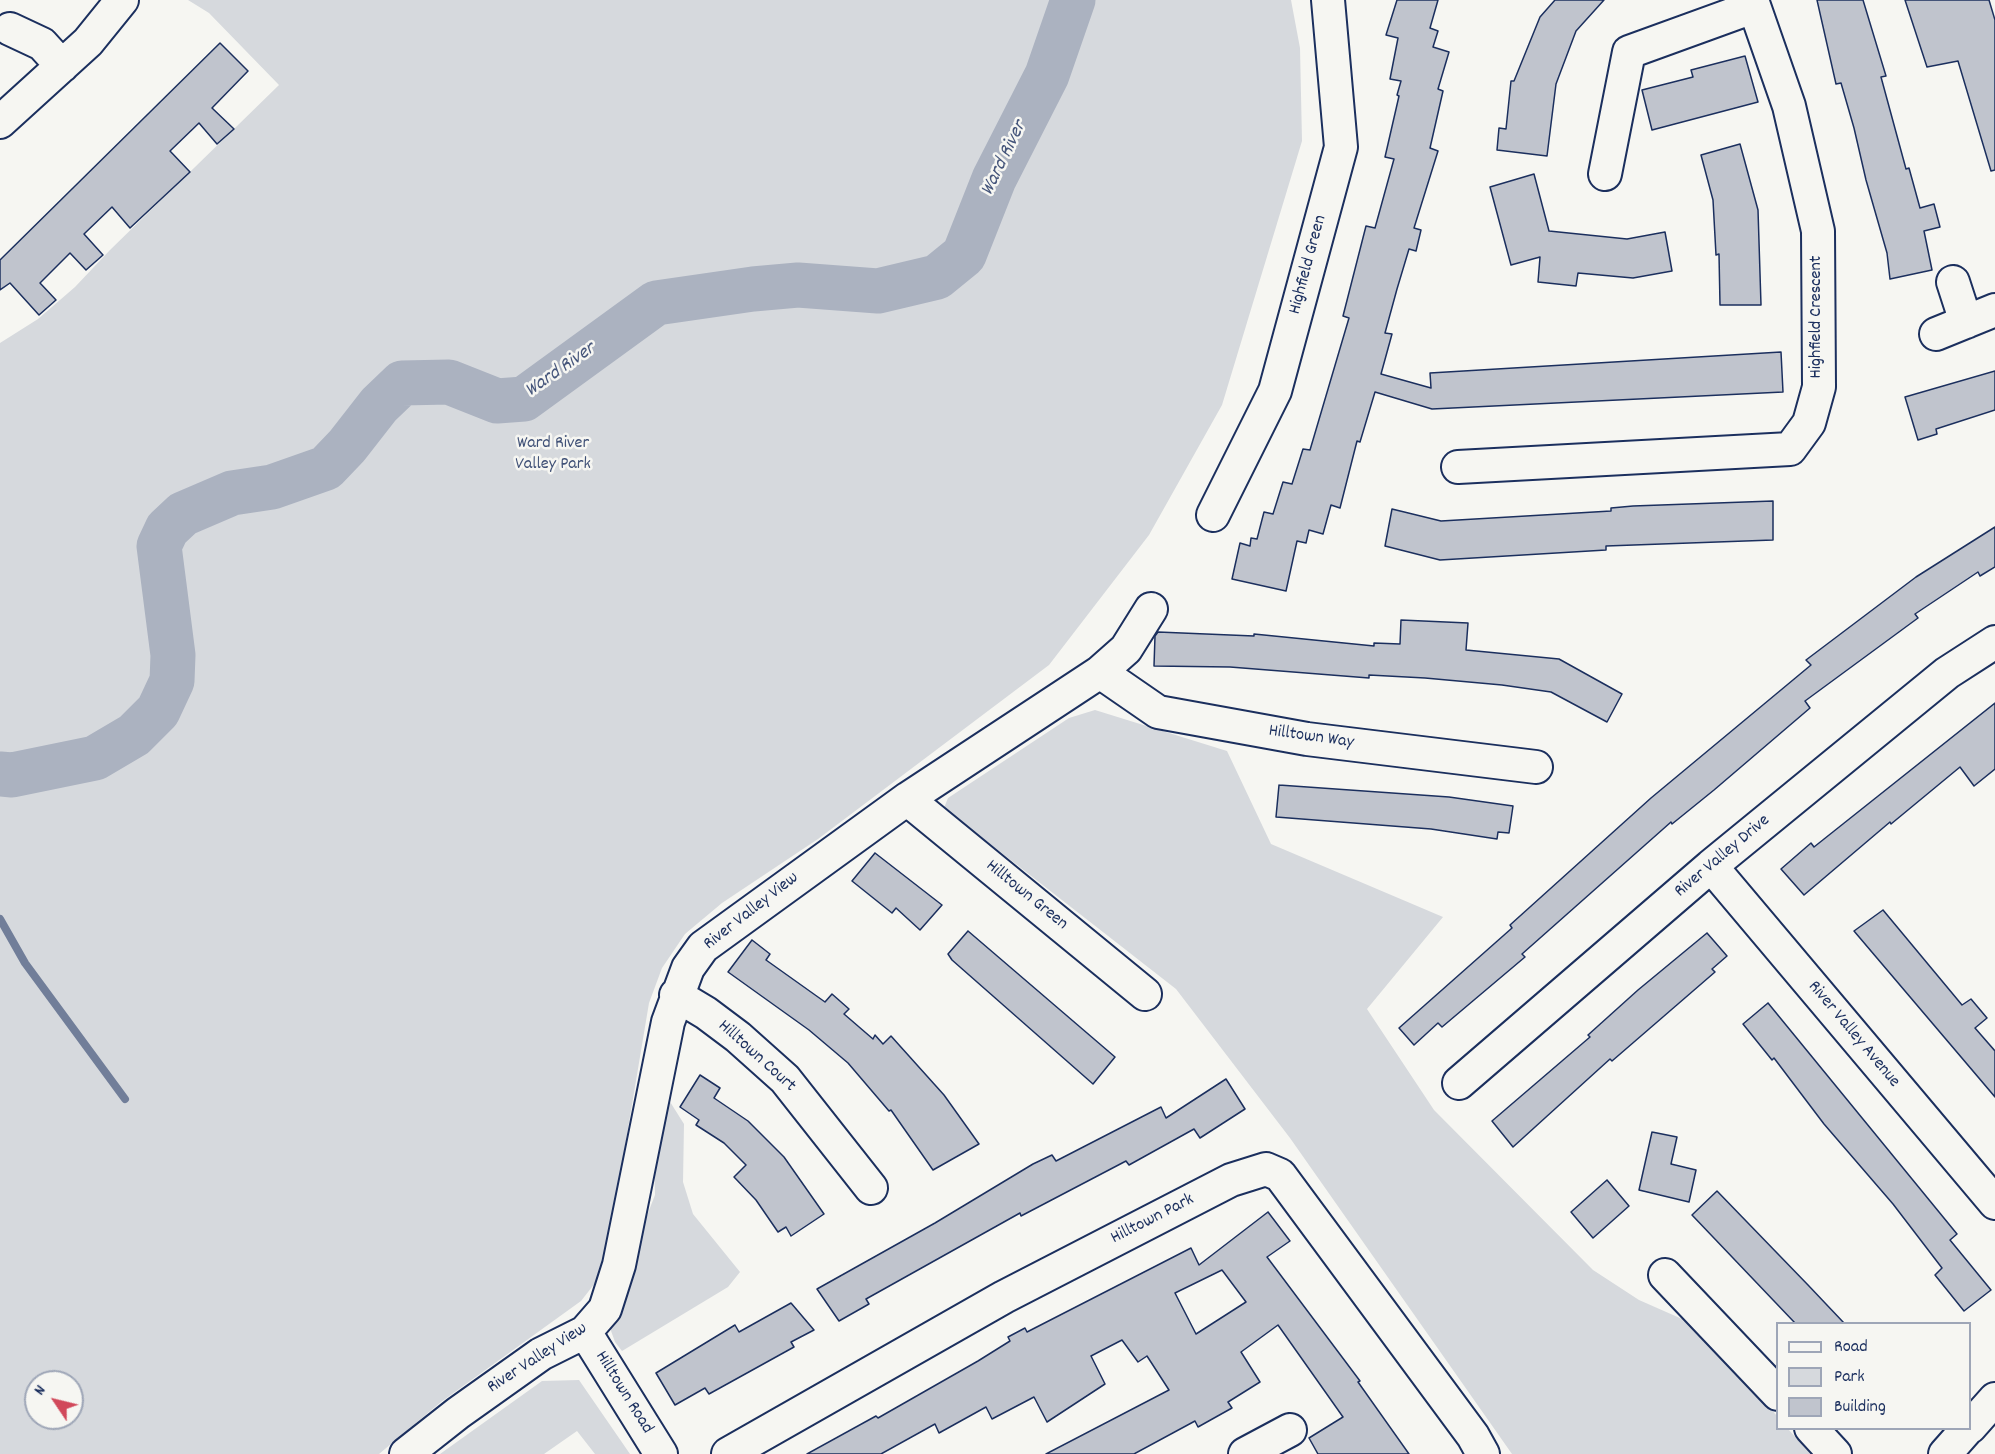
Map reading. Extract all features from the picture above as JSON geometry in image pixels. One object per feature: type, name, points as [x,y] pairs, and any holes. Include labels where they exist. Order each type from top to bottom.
[{"type":"street","points":[[0,122],[88,42],[122,0]]},
{"type":"street","name":"Highfield Green","points":[[1213,515],[1275,391],[1341,147],[1328,0]]},
{"type":"street","points":[[1605,174],[1629,52],[1752,4]]},
{"type":"street","name":"Highfield Crescent","points":[[1458,467],[1790,449],[1809,423],[1819,387],[1818,231],[1789,106],[1752,4]]},
{"type":"street","points":[[10,29],[42,44],[62,66]]},
{"type":"street","points":[[1953,282],[1966,321]]},
{"type":"street","points":[[1936,334],[1995,310]]},
{"type":"street","name":"River Valley View","points":[[406,1454],[458,1413],[542,1354],[585,1332],[605,1310],[619,1265],[668,1022],[676,995],[688,968],[704,947],[797,876],[907,799],[1100,672],[1126,649],[1151,609]]},
{"type":"street","name":"River Valley Drive","points":[[1459,1083],[1710,866],[1947,673],[1995,642]]},
{"type":"street","name":"Hilltown Way","points":[[1100,672],[1158,712],[1307,739],[1536,767]]},
{"type":"street","name":"Hilltown Green","points":[[907,799],[1145,994]]},
{"type":"street","name":"River Valley Avenue","points":[[1710,866],[1995,1203]]},
{"type":"street","name":"Hilltown Court","points":[[676,995],[706,1012],[785,1079],[871,1188]]},
{"type":"street","name":"Hilltown Park","points":[[728,1454],[1004,1297],[1231,1180],[1266,1169],[1280,1175],[1473,1436],[1483,1454]]},
{"type":"street","points":[[1665,1275],[1776,1392]]},
{"type":"street","name":"Hilltown Road","points":[[585,1332],[661,1454]]},
{"type":"street","points":[[1971,1426],[1995,1400]]},
{"type":"street","points":[[1245,1454],[1290,1430]]},
{"type":"street","points":[[1812,1430],[1835,1454]]},
{"type":"street","points":[[1945,1454],[1967,1430]]},
{"type":"green space","name":"Ward River Valley Park","points":[[188,0],[1291,0],[1300,48],[1302,141],[1222,405],[1149,535],[1049,665],[818,839],[722,903],[685,934],[662,968],[649,1003],[608,1248],[599,1278],[581,1301],[441,1402],[379,1454],[0,1454],[0,343],[38,319],[75,287],[279,85],[209,13]]},
{"type":"green space","points":[[1095,710],[1227,751],[1271,844],[1443,917],[1367,1009],[1434,1110],[1593,1270],[1639,1300],[1698,1326],[1776,1415],[1776,1430],[1789,1430],[1811,1454],[1512,1454],[1290,1138],[1176,989],[944,808],[948,798],[1069,718]]},
{"type":"green space","points":[[667,1097],[684,1124],[683,1182],[693,1214],[740,1272],[728,1287],[622,1351],[615,1342],[610,1328],[620,1307],[641,1231],[655,1195],[654,1153]]},
{"type":"green space","points":[[579,1380],[630,1454],[595,1454],[577,1431],[544,1454],[440,1454],[542,1381]]},
{"type":"building","points":[[1397,0],[1438,0],[1430,28],[1438,31],[1433,47],[1449,52],[1438,89],[1443,91],[1430,148],[1438,151],[1414,228],[1421,230],[1416,251],[1409,249],[1385,333],[1392,334],[1381,374],[1431,388],[1430,373],[1781,352],[1783,392],[1432,409],[1375,392],[1360,442],[1357,441],[1340,508],[1331,505],[1323,534],[1309,530],[1306,543],[1297,541],[1286,591],[1232,579],[1240,543],[1250,546],[1251,538],[1257,539],[1264,512],[1273,514],[1283,482],[1292,484],[1303,449],[1310,450],[1349,318],[1343,316],[1366,226],[1375,228],[1394,159],[1385,157],[1401,81],[1390,79],[1398,38],[1386,35]]},
{"type":"building","points":[[1555,0],[1604,0],[1576,31],[1556,84],[1547,156],[1497,150],[1499,128],[1506,129],[1511,81],[1514,81],[1540,17]]},
{"type":"building","points":[[1817,0],[1863,0],[1886,76],[1881,77],[1906,169],[1909,168],[1920,208],[1934,204],[1940,227],[1924,231],[1932,270],[1890,279],[1887,253],[1841,83],[1836,84]]},
{"type":"building","points":[[1905,0],[1989,0],[1995,20],[1995,170],[1991,171],[1958,61],[1927,67]]},
{"type":"building","points":[[220,43],[248,71],[212,108],[234,129],[217,144],[199,123],[170,151],[190,172],[130,228],[112,207],[84,234],[103,255],[86,270],[70,253],[40,283],[56,300],[39,315],[10,283],[0,290],[0,260]]},
{"type":"building","points":[[1745,56],[1758,102],[1652,130],[1642,90],[1693,77],[1691,70]]},
{"type":"building","points":[[1740,144],[1758,210],[1761,305],[1720,305],[1719,254],[1716,255],[1713,200],[1701,155]]},
{"type":"building","points":[[1534,174],[1549,231],[1627,239],[1665,232],[1672,271],[1633,278],[1578,273],[1576,286],[1538,282],[1540,257],[1511,265],[1490,187]]},
{"type":"building","points":[[1995,371],[1995,410],[1936,429],[1937,434],[1918,440],[1905,397]]},
{"type":"building","points":[[1773,501],[1773,540],[1606,546],[1606,550],[1440,560],[1385,546],[1392,509],[1441,521],[1611,511],[1611,508],[1633,506]]},
{"type":"building","points":[[1995,527],[1995,567],[1980,576],[1978,572],[1915,614],[1918,618],[1805,701],[1810,708],[1714,790],[1672,824],[1671,822],[1522,954],[1525,957],[1442,1027],[1438,1023],[1414,1045],[1399,1028],[1512,928],[1510,925],[1651,798],[1811,665],[1806,660],[1916,577]]},
{"type":"building","points":[[1401,620],[1468,623],[1466,650],[1559,659],[1622,694],[1607,722],[1551,692],[1502,685],[1425,678],[1369,675],[1369,678],[1230,667],[1154,666],[1155,636],[1158,632],[1254,636],[1254,634],[1374,646],[1374,643],[1400,644]]},
{"type":"building","points":[[1995,703],[1995,769],[1974,786],[1960,767],[1891,824],[1890,822],[1804,895],[1781,869],[1811,843],[1814,847]]},
{"type":"building","points":[[1279,785],[1449,797],[1513,806],[1509,833],[1498,832],[1497,839],[1431,829],[1276,817]]},
{"type":"building","points":[[875,853],[942,905],[920,930],[896,908],[892,913],[852,881]]},
{"type":"building","points":[[1883,910],[1962,1005],[1971,999],[1987,1018],[1975,1028],[1995,1051],[1995,1097],[1854,931]]},
{"type":"building","points":[[968,931],[1115,1057],[1093,1084],[952,960],[948,954]]},
{"type":"building","points":[[1707,933],[1727,956],[1712,969],[1715,972],[1612,1061],[1610,1059],[1513,1147],[1492,1121],[1590,1037],[1588,1035],[1638,990]]},
{"type":"building","points":[[752,940],[770,954],[766,960],[825,1002],[832,994],[849,1009],[844,1014],[873,1039],[875,1035],[883,1044],[891,1036],[944,1095],[979,1144],[933,1170],[891,1110],[889,1111],[848,1063],[809,1030],[728,972]]},
{"type":"building","points":[[1768,1003],[1957,1234],[1950,1240],[1991,1290],[1964,1311],[1935,1275],[1942,1268],[1893,1204],[1824,1124],[1774,1058],[1772,1060],[1743,1024]]},
{"type":"building","points":[[700,1075],[720,1088],[714,1098],[748,1121],[784,1157],[824,1214],[791,1236],[786,1227],[778,1232],[756,1200],[734,1177],[746,1165],[724,1143],[696,1125],[699,1120],[680,1107]]},
{"type":"building","points":[[1226,1079],[1245,1109],[1200,1138],[1194,1129],[1129,1165],[1126,1161],[1021,1216],[1020,1213],[866,1299],[869,1304],[839,1321],[817,1289],[935,1223],[1033,1164],[1052,1155],[1056,1161],[1161,1107],[1166,1118]]},
{"type":"building","points":[[1652,1132],[1677,1137],[1671,1164],[1696,1170],[1689,1202],[1639,1190]]},
{"type":"building","points":[[1607,1180],[1629,1206],[1593,1238],[1571,1212]]},
{"type":"building","points":[[1717,1191],[1843,1322],[1794,1322],[1692,1215]]},
{"type":"building","points":[[1268,1212],[1290,1241],[1267,1257],[1360,1381],[1358,1382],[1409,1454],[1318,1454],[1309,1438],[1343,1417],[1278,1325],[1241,1352],[1260,1382],[1228,1402],[1232,1408],[1198,1427],[1195,1421],[1134,1454],[1046,1454],[1169,1390],[1147,1356],[1138,1362],[1122,1340],[1091,1356],[1105,1384],[1047,1422],[1034,1397],[992,1419],[986,1407],[939,1433],[935,1424],[881,1454],[807,1454],[876,1416],[878,1418],[978,1361],[1010,1341],[1008,1337],[1025,1328],[1027,1332],[1191,1248],[1199,1265]],"holes":[[[1222,1270],[1246,1302],[1196,1334],[1175,1293]]]},
{"type":"building","points":[[791,1303],[814,1330],[791,1342],[794,1347],[709,1394],[705,1388],[675,1405],[656,1373],[735,1325],[739,1332]]},
{"type":"waterway","name":"Ward River","points":[[0,774],[12,775],[95,758],[134,735],[158,711],[172,681],[173,655],[159,546],[167,529],[183,514],[232,493],[272,487],[326,468],[347,446],[379,405],[402,383],[449,382],[497,401],[524,399],[656,303],[798,285],[878,291],[937,277],[964,255],[994,179],[1047,75],[1073,0]]},
{"type":"waterway","points":[[0,919],[25,963],[125,1099]]}]
